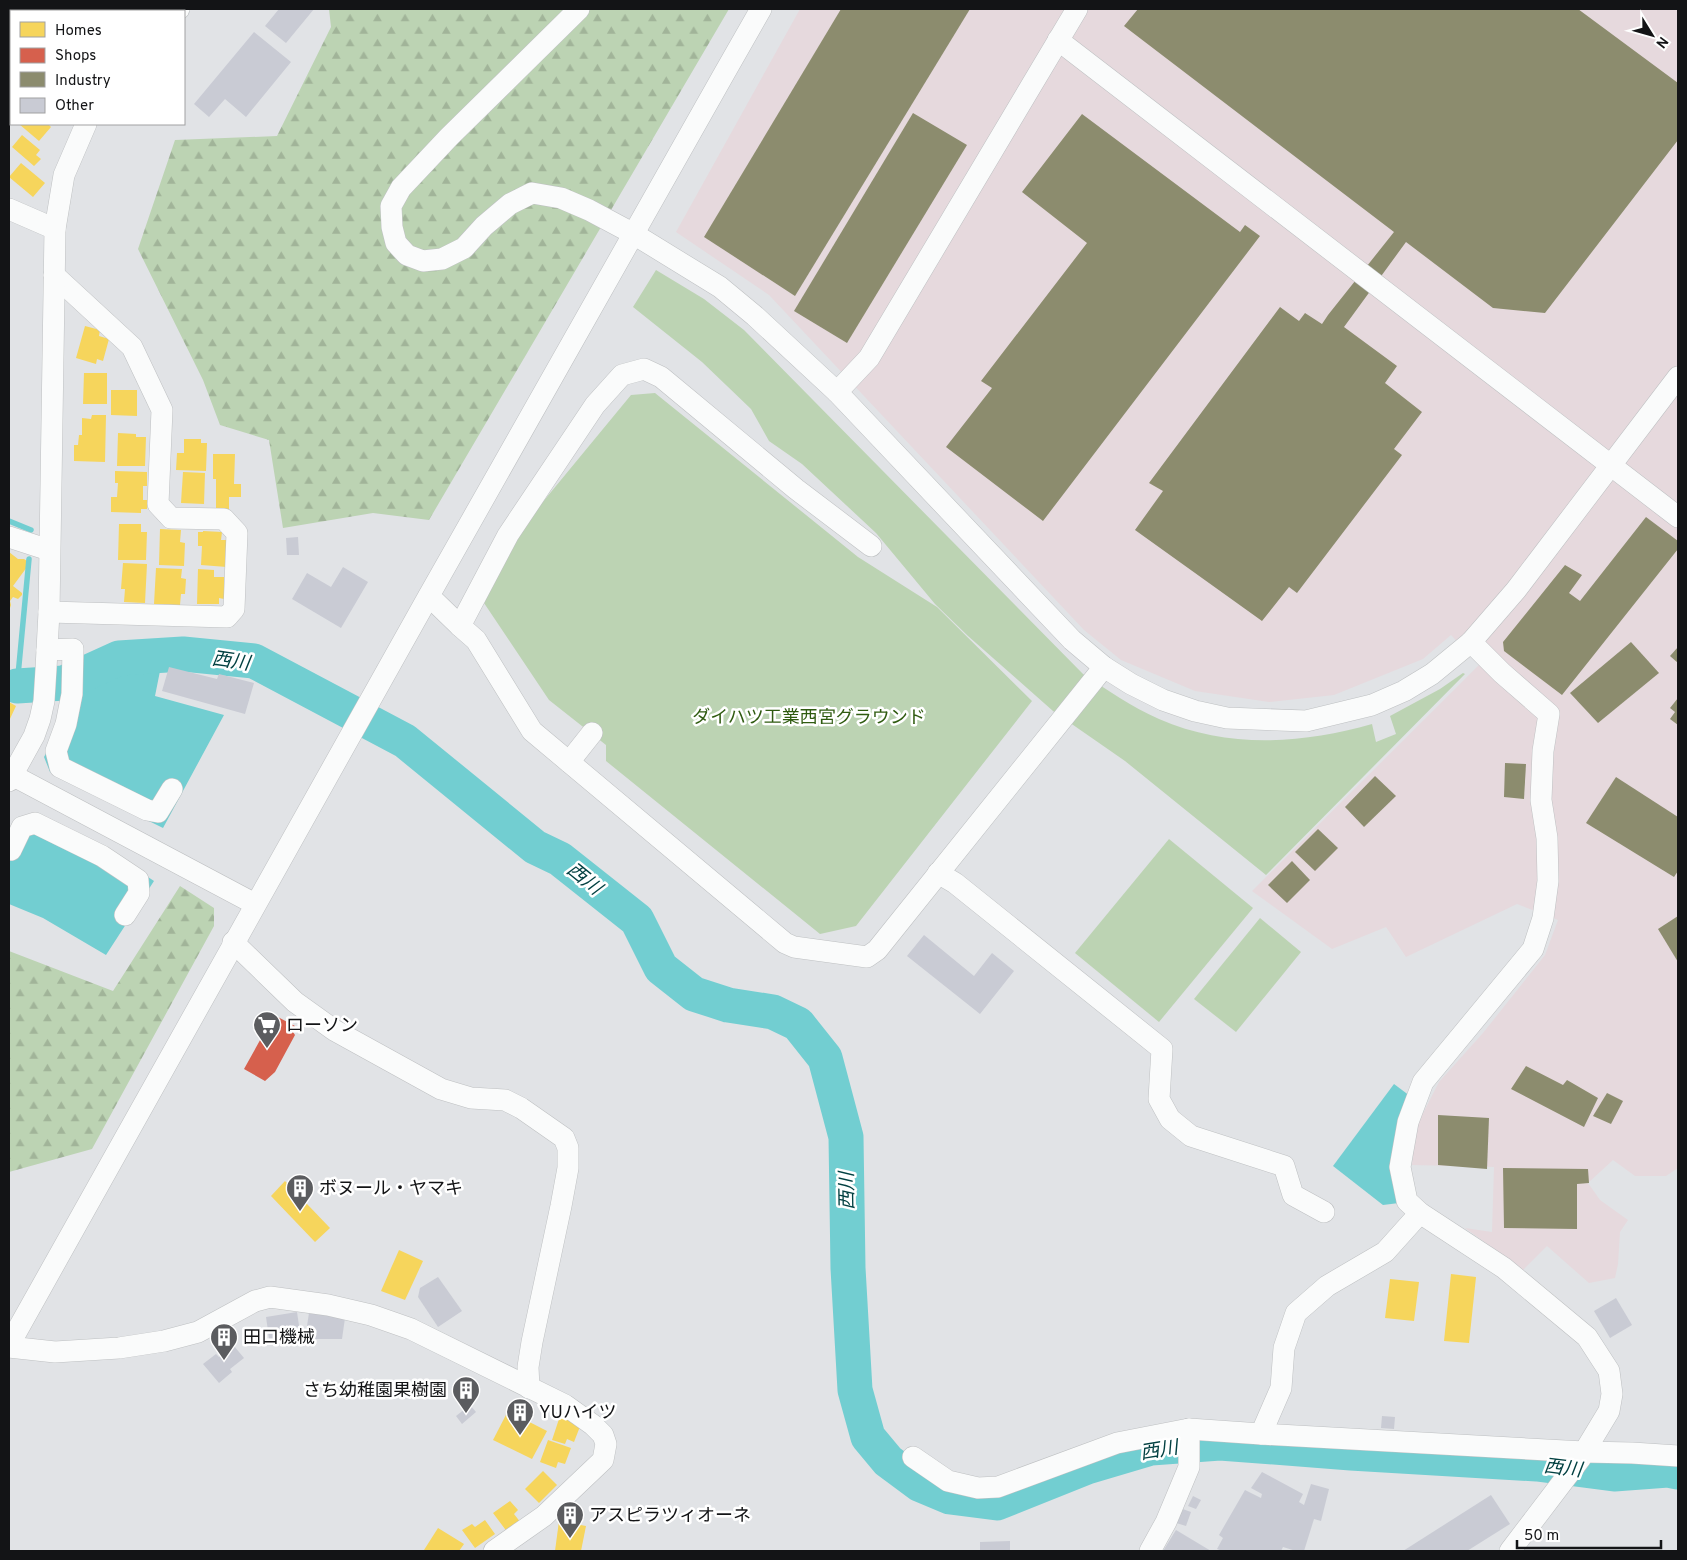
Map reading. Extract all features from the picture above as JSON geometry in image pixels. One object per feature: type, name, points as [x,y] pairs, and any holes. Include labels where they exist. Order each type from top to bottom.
[{"type":"street","points":[[579,9],[449,137],[401,188],[391,206],[392,227],[396,243],[407,255],[423,262],[442,259],[464,248],[484,226],[510,204],[532,193],[561,198],[589,210],[632,234],[720,287],[755,316],[837,392],[1072,640],[1104,667],[1131,684],[1163,700],[1195,711],[1227,718],[1306,721],[1372,705],[1404,691],[1432,674],[1470,642],[1516,590],[1678,377]]},
{"type":"street","points":[[494,1551],[544,1516],[603,1460],[606,1453],[606,1444],[603,1435],[593,1425],[565,1405],[411,1329],[371,1315],[328,1305],[270,1297],[255,1300],[198,1332],[164,1341],[119,1348],[55,1352],[9,1346],[233,942],[761,9]]},
{"type":"street","points":[[837,392],[868,358],[1077,9]]},
{"type":"street","points":[[1058,40],[1678,516]]},
{"type":"street","points":[[86,125],[64,175],[55,229],[49,612],[44,700],[34,736],[10,778],[255,904]]},
{"type":"street","points":[[9,209],[55,229]]},
{"type":"street","points":[[49,612],[227,617],[234,609],[238,533],[224,519],[171,518],[158,504],[162,410],[132,347],[54,275]]},
{"type":"street","points":[[460,626],[508,535],[595,404],[622,375],[644,369],[661,377],[796,489],[871,546]]},
{"type":"street","points":[[9,537],[49,550]]},
{"type":"street","points":[[429,596],[476,640],[532,731],[785,943],[794,947],[867,957],[877,950],[1104,667]]},
{"type":"street","points":[[1470,642],[1549,714],[1543,751],[1541,800],[1547,838],[1548,881],[1543,918],[1533,949],[1423,1082],[1408,1122],[1400,1167],[1407,1201],[1420,1213],[1504,1268],[1587,1337],[1609,1371],[1612,1394],[1609,1411],[1582,1456],[1510,1551]]},
{"type":"street","points":[[47,660],[73,649],[72,694],[66,724],[56,751],[60,767],[147,810],[158,812],[172,790]]},
{"type":"street","points":[[569,762],[592,733]]},
{"type":"street","points":[[9,849],[11,850],[22,827],[35,823],[102,856],[138,880],[139,893],[125,915]]},
{"type":"street","points":[[938,873],[1162,1049],[1158,1099],[1170,1119],[1191,1136],[1284,1166],[1293,1195],[1324,1212]]},
{"type":"street","points":[[233,942],[295,1002],[334,1030],[441,1089],[471,1098],[505,1100],[521,1108],[564,1138],[568,1148],[568,1168],[532,1342],[528,1366],[529,1388]]},
{"type":"street","points":[[1261,1434],[1281,1388],[1284,1348],[1296,1313],[1327,1286],[1385,1252],[1420,1213]]},
{"type":"street","points":[[1150,1551],[1166,1522],[1189,1468],[1189,1429]]},
{"type":"street","points":[[912,1457],[948,1481],[978,1488],[998,1487],[1117,1443],[1189,1429],[1582,1456],[1632,1452],[1678,1456]]},
{"type":"shaded area","points":[[800,9],[1678,9],[1678,1168],[1666,1176],[1635,1176],[1613,1160],[1588,1183],[1600,1200],[1628,1220],[1620,1232],[1615,1278],[1589,1283],[1547,1246],[1523,1270],[1465,1228],[1492,1232],[1494,1167],[1412,1165],[1415,1129],[1439,1082],[1483,1033],[1545,955],[1558,920],[1517,904],[1406,957],[1386,927],[1332,949],[1252,891],[1479,665],[1451,635],[1423,659],[1334,695],[1269,702],[1195,691],[1121,660],[1084,630],[769,295],[676,232]]},
{"type":"green space","points":[[329,9],[729,9],[429,520],[373,513],[283,528],[269,440],[220,425],[203,380],[138,249],[175,140],[277,136],[331,27]]},
{"type":"green space","points":[[656,270],[704,299],[744,330],[1083,674],[1120,698],[1159,719],[1185,729],[1211,735],[1265,740],[1318,736],[1372,724],[1376,742],[1396,734],[1390,716],[1440,689],[1463,673],[1465,674],[1266,875],[1125,761],[1053,711],[968,636],[935,604],[876,533],[802,464],[769,441],[751,409],[702,362],[633,307]]},
{"type":"green space","name":"ダイハツ工業西宮グラウンド","points":[[655,393],[858,557],[937,607],[1032,701],[856,926],[820,934],[606,761],[606,745],[549,700],[482,600],[523,526],[631,395]]},
{"type":"green space","points":[[1169,839],[1253,908],[1159,1022],[1075,953]]},
{"type":"green space","points":[[180,886],[214,908],[214,926],[92,1149],[9,1172],[9,951],[113,991]]},
{"type":"green space","points":[[1260,918],[1301,952],[1236,1032],[1194,999]]},
{"type":"water","points":[[128,667],[160,671],[155,696],[224,715],[163,828],[50,772],[44,757],[79,693]]},
{"type":"water","points":[[36,830],[109,851],[154,881],[106,955],[43,918],[9,904],[9,857],[26,833]]},
{"type":"water","points":[[1394,1084],[1410,1096],[1399,1203],[1383,1205],[1333,1166]]},
{"type":"building: Homes","points":[[20,125],[49,125],[51,127],[39,141]]},
{"type":"building: Homes","points":[[22,135],[40,150],[36,155],[41,159],[34,166],[12,147]]},
{"type":"building: Homes","points":[[21,163],[45,183],[33,197],[9,177]]},
{"type":"building: Homes","points":[[85,326],[100,330],[99,336],[109,339],[103,361],[97,359],[96,364],[76,358]]},
{"type":"building: Homes","points":[[84,373],[107,373],[107,404],[83,404]]},
{"type":"building: Homes","points":[[111,390],[137,390],[137,416],[111,415]]},
{"type":"building: Homes","points":[[92,415],[106,415],[105,462],[74,461],[74,445],[78,445],[79,435],[82,435],[82,418],[91,419]]},
{"type":"building: Homes","points":[[118,433],[136,434],[136,437],[146,437],[145,466],[117,466]]},
{"type":"building: Homes","points":[[184,439],[201,439],[201,443],[207,443],[206,471],[176,470],[177,453],[184,453]]},
{"type":"building: Homes","points":[[213,454],[235,454],[234,484],[241,484],[241,497],[229,497],[229,509],[216,509],[216,479],[213,479]]},
{"type":"building: Homes","points":[[115,471],[147,472],[147,486],[143,486],[143,500],[148,500],[147,509],[141,509],[141,513],[111,512],[111,497],[117,497],[118,483],[115,483]]},
{"type":"building: Homes","points":[[183,472],[205,473],[204,504],[181,503]]},
{"type":"building: Homes","points":[[119,524],[141,524],[141,532],[147,532],[146,560],[118,560]]},
{"type":"building: Homes","points":[[160,529],[181,530],[180,542],[185,543],[184,566],[159,565]]},
{"type":"building: Homes","points":[[198,532],[222,532],[221,540],[228,540],[227,567],[201,565],[202,546],[198,546]]},
{"type":"building: Homes","points":[[9,552],[18,559],[27,561],[27,567],[13,586],[22,595],[18,599],[13,597],[10,601],[9,611]]},
{"type":"building: Homes","points":[[123,563],[147,564],[145,603],[124,602],[125,589],[121,589]]},
{"type":"building: Homes","points":[[156,568],[182,569],[181,578],[186,579],[185,594],[181,594],[180,605],[154,604]]},
{"type":"building: Homes","points":[[198,569],[214,570],[214,577],[224,577],[224,599],[219,598],[219,604],[197,604]]},
{"type":"building: Homes","points":[[9,702],[16,706],[9,721]]},
{"type":"building: Homes","name":"ボヌール・ヤマキ","points":[[285,1181],[330,1228],[315,1242],[271,1196]]},
{"type":"building: Homes","points":[[399,1250],[423,1261],[405,1300],[381,1291]]},
{"type":"building: Homes","points":[[1451,1274],[1476,1277],[1469,1343],[1444,1341]]},
{"type":"building: Homes","points":[[1390,1279],[1419,1282],[1414,1321],[1385,1318]]},
{"type":"building: Homes","name":"YUハイツ","points":[[508,1411],[547,1431],[532,1459],[493,1440]]},
{"type":"building: Homes","points":[[560,1416],[581,1424],[574,1442],[567,1439],[565,1444],[552,1440]]},
{"type":"building: Homes","points":[[548,1440],[571,1448],[565,1464],[558,1462],[556,1468],[540,1462]]},
{"type":"building: Homes","points":[[543,1471],[557,1485],[539,1503],[525,1489]]},
{"type":"building: Homes","points":[[510,1501],[518,1510],[514,1514],[521,1523],[508,1533],[493,1513]]},
{"type":"building: Homes","points":[[485,1520],[495,1534],[475,1548],[462,1530],[472,1524],[475,1527]]},
{"type":"building: Homes","name":"アスピラツィオーネ","points":[[559,1521],[586,1526],[581,1551],[555,1551]]},
{"type":"building: Homes","points":[[438,1528],[464,1544],[459,1551],[424,1550]]},
{"type":"building: Shops","points":[[274,1015],[295,1026],[293,1032],[295,1035],[275,1072],[265,1081],[244,1069]]},
{"type":"building: Industry","points":[[841,9],[970,9],[795,296],[704,237]]},
{"type":"building: Industry","points":[[1138,9],[1578,9],[1678,83],[1678,140],[1545,313],[1493,308],[1406,242],[1344,327],[1397,366],[1385,383],[1422,412],[1394,449],[1402,455],[1297,593],[1289,587],[1262,621],[1135,530],[1163,491],[1149,483],[1280,307],[1299,321],[1305,313],[1322,324],[1394,232],[1124,26]]},
{"type":"building: Industry","points":[[913,113],[967,145],[847,343],[794,311]]},
{"type":"building: Industry","points":[[1082,114],[1240,232],[1245,225],[1260,236],[1043,521],[946,447],[992,388],[981,381],[1087,243],[1022,192]]},
{"type":"building: Industry","points":[[1646,517],[1678,541],[1678,549],[1562,695],[1504,651],[1503,642],[1565,565],[1582,575],[1569,593],[1580,601]]},
{"type":"building: Industry","points":[[1631,642],[1659,673],[1598,723],[1570,693]]},
{"type":"building: Industry","points":[[1678,647],[1678,663],[1670,656]]},
{"type":"building: Industry","points":[[1678,698],[1678,725],[1670,719],[1675,712],[1670,708]]},
{"type":"building: Industry","points":[[1505,763],[1526,764],[1524,799],[1504,797]]},
{"type":"building: Industry","points":[[1375,776],[1396,796],[1364,827],[1345,807]]},
{"type":"building: Industry","points":[[1616,777],[1678,817],[1678,871],[1674,877],[1586,823]]},
{"type":"building: Industry","points":[[1318,829],[1338,848],[1315,871],[1295,852]]},
{"type":"building: Industry","points":[[1292,861],[1310,880],[1287,903],[1268,885]]},
{"type":"building: Industry","points":[[1678,916],[1678,962],[1658,929]]},
{"type":"building: Industry","points":[[1526,1066],[1563,1085],[1567,1080],[1598,1098],[1584,1127],[1511,1089]]},
{"type":"building: Industry","points":[[1607,1093],[1623,1101],[1611,1124],[1593,1116]]},
{"type":"building: Industry","points":[[1438,1115],[1489,1118],[1487,1169],[1438,1165]]},
{"type":"building: Industry","points":[[1503,1168],[1588,1169],[1589,1183],[1577,1184],[1577,1229],[1504,1228]]},
{"type":"building: Other","points":[[279,9],[314,9],[286,43],[265,26]]},
{"type":"building: Other","points":[[254,32],[291,62],[246,117],[225,99],[209,117],[194,104]]},
{"type":"building: Other","points":[[298,537],[299,555],[287,555],[286,538]]},
{"type":"building: Other","points":[[343,567],[368,582],[341,628],[292,599],[307,573],[331,587]]},
{"type":"building: Other","points":[[169,667],[217,679],[219,674],[254,683],[245,714],[162,691]]},
{"type":"building: Other","points":[[924,935],[974,976],[992,953],[1014,971],[980,1014],[907,956]]},
{"type":"building: Other","points":[[438,1277],[462,1311],[438,1327],[418,1297],[420,1288]]},
{"type":"building: Other","points":[[1616,1298],[1632,1325],[1610,1338],[1594,1311]]},
{"type":"building: Other","points":[[297,1312],[301,1339],[270,1345],[266,1317]]},
{"type":"building: Other","points":[[309,1313],[345,1318],[342,1339],[305,1339]]},
{"type":"building: Other","name":"田口機械","points":[[234,1346],[244,1358],[230,1369],[232,1372],[219,1383],[203,1364],[216,1354],[219,1357]]},
{"type":"building: Other","name":"さち幼稚園果樹園","points":[[470,1405],[476,1412],[462,1424],[456,1416]]},
{"type":"building: Other","points":[[1382,1416],[1395,1417],[1394,1429],[1381,1428]]},
{"type":"building: Other","points":[[1262,1472],[1303,1494],[1299,1502],[1304,1505],[1311,1484],[1329,1489],[1321,1521],[1314,1519],[1304,1551],[1283,1547],[1281,1551],[1222,1551],[1217,1549],[1223,1538],[1219,1535],[1245,1490],[1261,1498],[1262,1494],[1251,1488]]},
{"type":"building: Other","points":[[1491,1495],[1510,1524],[1467,1551],[1403,1551]]},
{"type":"building: Other","points":[[1193,1496],[1201,1500],[1196,1509],[1188,1506]]},
{"type":"building: Other","points":[[1177,1507],[1191,1512],[1186,1526],[1173,1522]]},
{"type":"building: Other","points":[[1176,1530],[1211,1551],[1163,1551]]},
{"type":"building: Other","points":[[1010,1541],[1010,1551],[980,1551],[980,1542]]},
{"type":"waterway","points":[[9,521],[31,530]]},
{"type":"waterway","points":[[9,684],[17,686],[29,559]]},
{"type":"waterway","name":"西川","points":[[17,686],[64,683],[119,658],[183,654],[254,661],[405,741],[535,847],[560,859],[637,920],[661,968],[694,994],[728,1005],[773,1012],[798,1024],[825,1058],[846,1137],[848,1268],[855,1390],[868,1437],[888,1461],[919,1484],[950,1497],[997,1503],[1087,1467],[1151,1448],[1220,1443],[1537,1464],[1614,1474],[1668,1470],[1678,1472]]},
{"type":"place","name":"ローソン","points":[[267,1049]]},
{"type":"place","name":"ボヌール・ヤマキ","points":[[300,1212]]},
{"type":"place","name":"田口機械","points":[[224,1361]]},
{"type":"place","name":"さち幼稚園果樹園","points":[[466,1414]]},
{"type":"place","name":"YUハイツ","points":[[520,1436]]},
{"type":"place","name":"アスピラツィオーネ","points":[[570,1539]]}]
